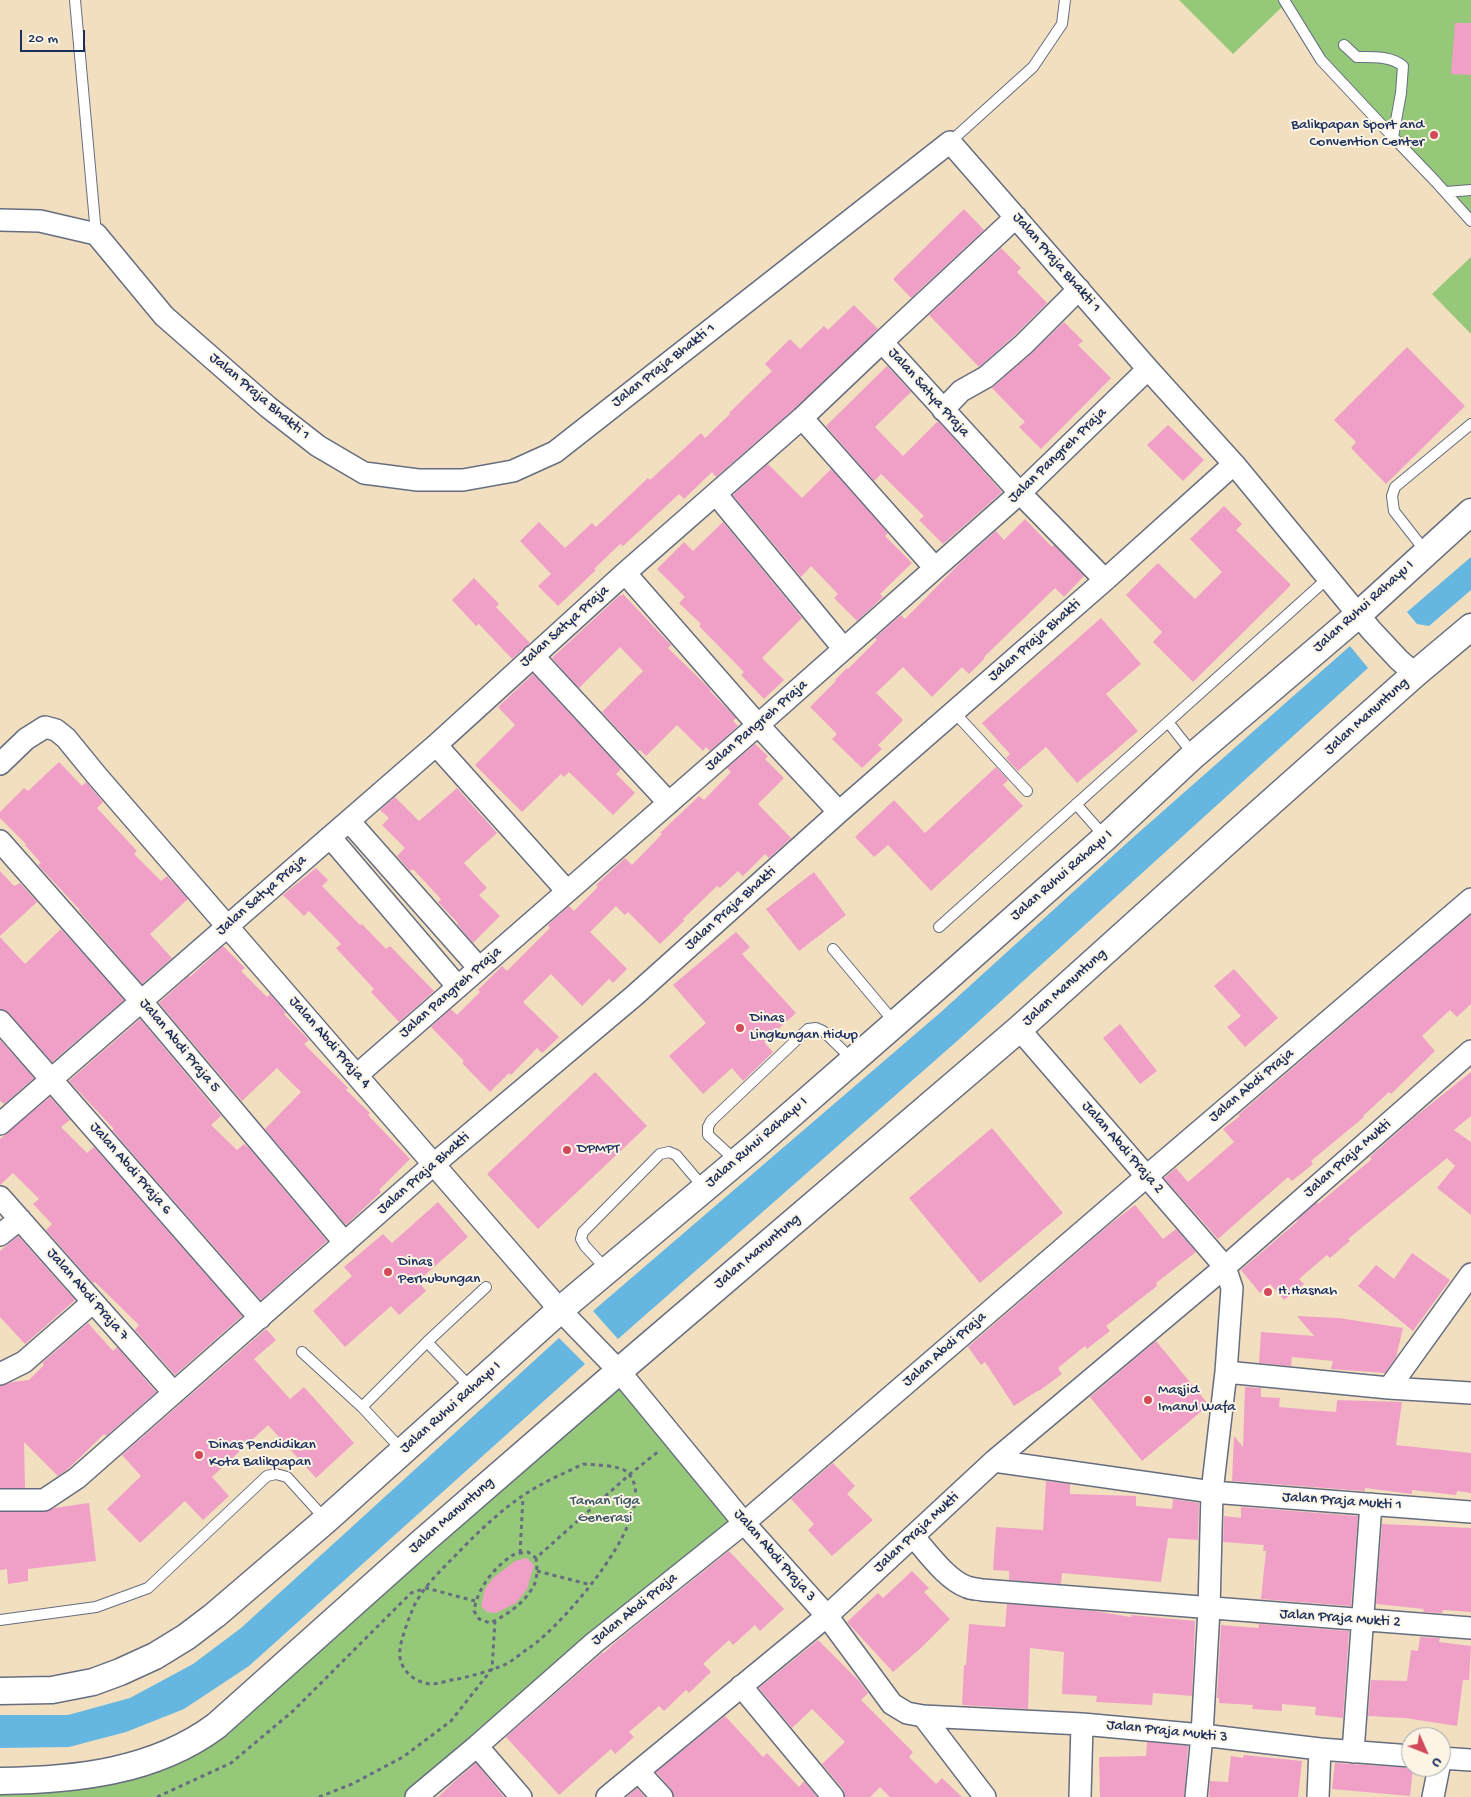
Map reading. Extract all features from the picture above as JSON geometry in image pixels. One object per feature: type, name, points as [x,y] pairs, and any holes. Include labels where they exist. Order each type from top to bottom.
[{"type":"street","name":"Jalan Praja Bhakti 1","points":[[96,234],[164,316],[268,407],[318,446],[364,472],[418,480],[463,480],[513,471],[555,452],[950,142],[1148,369],[1234,464]]},
{"type":"street","points":[[882,342],[1016,217]]},
{"type":"street","points":[[0,220],[40,220],[96,234]]},
{"type":"street","points":[[943,410],[961,391],[986,377],[1024,344],[1079,288]]},
{"type":"street","name":"Jalan Satya Praja","points":[[0,1124],[436,745],[625,573],[802,418],[882,342],[1020,493],[1105,580]]},
{"type":"street","name":"Jalan Pangreh Praja","points":[[358,1075],[1020,493],[1148,369]]},
{"type":"street","points":[[802,418],[935,568]]},
{"type":"street","points":[[1234,464],[1365,622],[1407,667]]},
{"type":"street","name":"Jalan Praja Bhakti","points":[[0,1500],[44,1500],[77,1478],[433,1165],[634,996],[839,812],[1105,580],[1234,464]]},
{"type":"street","points":[[716,494],[844,649]]},
{"type":"street","name":"Jalan Ruhui Rahayu I","points":[[0,1691],[52,1690],[93,1682],[155,1656],[186,1637],[215,1615],[326,1520],[472,1389],[566,1316],[608,1270],[737,1162],[1106,838],[1194,755],[1365,622],[1426,552],[1471,512]]},
{"type":"street","points":[[625,573],[758,725],[839,812]]},
{"type":"street","name":"Jalan Manuntung","points":[[0,1781],[71,1777],[112,1772],[161,1757],[187,1746],[229,1715],[415,1549],[611,1362],[1019,1029],[1407,667],[1471,627]]},
{"type":"street","points":[[533,656],[669,803]]},
{"type":"street","name":"Jalan Abdi Praja 4","points":[[0,764],[26,739],[45,727],[56,730],[66,738],[96,776],[566,1316]]},
{"type":"street","points":[[436,745],[567,891]]},
{"type":"street","points":[[348,821],[479,968]]},
{"type":"street","points":[[330,837],[458,987]]},
{"type":"street","name":"Jalan Abdi Praja 5","points":[[5,847],[141,1001],[345,1243]]},
{"type":"street","name":"Jalan Abdi Praja","points":[[416,1797],[594,1643],[744,1523],[1471,899]]},
{"type":"street","name":"Jalan Abdi Praja 6","points":[[0,1021],[260,1318]]},
{"type":"street","name":"Jalan Abdi Praja 2","points":[[1019,1029],[1225,1268]]},
{"type":"street","name":"Jalan Praja Mukti","points":[[607,1797],[827,1616],[994,1461],[1225,1268],[1471,1051]]},
{"type":"street","name":"Jalan Abdi Praja 7","points":[[0,1197],[174,1393]]},
{"type":"street","points":[[0,1235],[20,1219]]},
{"type":"street","points":[[1196,1797],[1202,1735],[1209,1609],[1212,1492],[1226,1372],[1232,1288],[1225,1268]]},
{"type":"street","points":[[1389,1388],[1471,1274]]},
{"type":"street","points":[[0,1374],[24,1362],[93,1302]]},
{"type":"street","name":"Jalan Abdi Praja 3","points":[[566,1316],[611,1362],[744,1523],[827,1616],[892,1704],[907,1712],[923,1716]]},
{"type":"street","points":[[1226,1372],[1389,1388],[1471,1393]]},
{"type":"street","name":"Jalan Praja Mukti 1","points":[[994,1461],[1212,1492],[1471,1512]]},
{"type":"street","points":[[1353,1752],[1371,1504]]},
{"type":"street","name":"Jalan Praja Mukti 2","points":[[914,1536],[938,1565],[966,1587],[997,1592],[1471,1628]]},
{"type":"street","points":[[741,1686],[833,1797]]},
{"type":"street","points":[[923,1716],[986,1797]]},
{"type":"street","name":"Jalan Praja Mukti 3","points":[[923,1716],[1082,1724],[1202,1735],[1320,1749],[1401,1755]]},
{"type":"street","points":[[1080,1797],[1082,1724]]},
{"type":"street","points":[[477,1746],[521,1797]]},
{"type":"street","points":[[1318,1797],[1320,1749]]},
{"type":"street","points":[[1451,1759],[1471,1760]]},
{"type":"street","points":[[639,1772],[662,1797]]},
{"type":"street","points":[[1433,1797],[1437,1777]]},
{"type":"lane","points":[[75,0],[96,234]]},
{"type":"lane","points":[[950,142],[1033,67],[1062,24],[1065,0]]},
{"type":"lane","points":[[1284,0],[1321,60],[1471,221]]},
{"type":"lane","points":[[1344,45],[1357,58],[1386,58],[1398,61],[1403,66],[1401,94],[1393,137]]},
{"type":"lane","points":[[1446,192],[1471,190]]},
{"type":"lane","points":[[1426,552],[1394,511],[1392,496],[1395,487],[1471,424]]},
{"type":"lane","points":[[939,927],[1328,578]]},
{"type":"lane","points":[[954,712],[1027,791]]},
{"type":"lane","points":[[1168,722],[1194,755]]},
{"type":"lane","points":[[1076,804],[1106,838]]},
{"type":"lane","points":[[833,949],[894,1023]]},
{"type":"lane","points":[[737,1162],[708,1135],[708,1127],[711,1121],[808,1029],[816,1028],[823,1031],[853,1060]]},
{"type":"lane","points":[[608,1270],[585,1246],[581,1239],[583,1232],[660,1154],[668,1152],[676,1155],[705,1189]]},
{"type":"lane","points":[[362,1407],[427,1342],[486,1287]]},
{"type":"lane","points":[[427,1342],[472,1389]]},
{"type":"lane","points":[[302,1352],[362,1407],[403,1451]]},
{"type":"lane","points":[[0,1620],[96,1607],[148,1588],[267,1476],[276,1474],[287,1477],[326,1520]]},
{"type":"path","points":[[536,1558],[629,1475],[675,1438]]},
{"type":"path","points":[[583,1464],[615,1468],[626,1471],[629,1475],[634,1483],[634,1507],[628,1526],[609,1561],[591,1585],[536,1644],[505,1664],[492,1669],[476,1675],[431,1684],[415,1680],[404,1670],[400,1650],[414,1605],[431,1580],[478,1532],[523,1496],[583,1464]]},
{"type":"path","points":[[520,1553],[523,1496]]},
{"type":"path","points":[[528,1552],[536,1558],[537,1571],[534,1585],[522,1601],[506,1616],[495,1621],[490,1623],[479,1619],[474,1611],[475,1601],[486,1581],[514,1554],[528,1552]]},
{"type":"path","points":[[537,1571],[591,1585]]},
{"type":"path","points":[[157,1797],[231,1763],[293,1711],[411,1592],[426,1588],[475,1601]]},
{"type":"path","points":[[319,1797],[352,1784],[403,1757],[451,1721],[492,1669],[495,1621]]},
{"type":"green space","name":"Balikpapan Sport and Convention Center","points":[[1179,0],[1471,0],[1471,216],[1281,8],[1233,54]]},
{"type":"green space","points":[[1471,257],[1471,334],[1432,294]]},
{"type":"green space","name":"Taman Tiga Generasi","points":[[617,1380],[733,1521],[405,1797],[0,1797],[0,1773],[170,1752]]},
{"type":"water","points":[[1471,557],[1471,590],[1429,626],[1417,624],[1407,612]]},
{"type":"water","points":[[1350,646],[1368,668],[956,1042],[618,1339],[593,1311],[941,1012],[1128,842]]},
{"type":"water","points":[[559,1338],[585,1364],[249,1666],[184,1709],[126,1732],[69,1747],[0,1748],[0,1715],[68,1715],[130,1698],[193,1664],[241,1628]]},
{"type":"building","points":[[1455,23],[1471,23],[1471,75],[1451,74]]},
{"type":"building","points":[[964,209],[984,230],[911,298],[893,279]]},
{"type":"building","points":[[1001,248],[1021,268],[1017,272],[1047,303],[979,367],[929,315]]},
{"type":"building","points":[[854,305],[878,329],[794,409],[716,477],[712,472],[684,499],[679,494],[623,546],[620,544],[558,606],[538,586],[551,574],[520,541],[539,522],[565,548],[592,523],[596,527],[648,478],[650,480],[701,433],[705,438],[730,414],[772,371],[765,364],[790,339],[800,349],[824,326],[828,330]]},
{"type":"building","points":[[1064,322],[1083,341],[1078,345],[1111,378],[1041,449],[1019,427],[1025,422],[992,388]]},
{"type":"building","points":[[1407,347],[1465,406],[1386,484],[1351,448],[1356,442],[1334,420]]},
{"type":"building","points":[[887,366],[911,392],[875,427],[903,456],[938,421],[1002,492],[943,544],[919,520],[924,516],[881,474],[874,481],[826,426]]},
{"type":"building","points":[[1168,425],[1204,460],[1183,481],[1147,445]]},
{"type":"building","points":[[768,464],[802,498],[831,469],[888,533],[885,536],[912,563],[880,594],[883,597],[857,621],[834,598],[838,594],[811,566],[801,577],[733,495]]},
{"type":"building","points":[[1224,506],[1242,524],[1236,530],[1291,585],[1193,682],[1153,642],[1162,632],[1126,595],[1158,563],[1195,599],[1222,572],[1190,539]]},
{"type":"building","points":[[1025,519],[1084,576],[1064,597],[1055,588],[969,674],[962,667],[932,697],[903,667],[876,693],[903,720],[878,745],[882,749],[862,768],[832,739],[837,734],[810,707],[877,640],[875,638],[901,615],[905,619],[961,562],[996,531],[1004,540]]},
{"type":"building","points":[[723,522],[802,618],[762,658],[784,680],[764,699],[741,675],[744,672],[699,626],[701,624],[679,603],[685,597],[657,569],[684,542],[693,551]]},
{"type":"building","points":[[474,578],[499,604],[496,607],[530,643],[512,659],[479,624],[476,626],[452,600]]},
{"type":"building","points":[[623,594],[671,645],[668,648],[710,689],[736,718],[733,721],[738,726],[710,751],[706,747],[703,751],[677,725],[646,756],[640,750],[638,751],[602,712],[643,671],[620,647],[579,688],[552,658]]},
{"type":"building","points":[[1101,618],[1141,664],[1106,694],[1138,731],[1077,783],[1046,747],[1018,771],[1006,758],[1010,754],[982,723]]},
{"type":"building","points":[[533,674],[621,769],[616,774],[635,793],[613,815],[569,772],[564,777],[561,774],[522,812],[475,765],[515,725],[498,707]]},
{"type":"building","points":[[755,744],[768,756],[765,759],[784,778],[758,804],[791,838],[769,858],[765,854],[743,876],[738,871],[720,888],[717,886],[660,944],[628,912],[625,915],[616,906],[590,932],[627,969],[613,983],[609,979],[582,1006],[551,974],[523,1002],[559,1037],[542,1053],[537,1048],[511,1075],[509,1073],[490,1092],[462,1063],[464,1061],[431,1027],[451,1009],[457,1015],[502,966],[507,971],[550,928],[548,925],[569,906],[574,911],[598,887],[596,885],[625,858],[632,865],[662,834],[660,833],[699,796],[704,800],[731,772],[727,768]]},
{"type":"building","points":[[59,762],[82,786],[86,782],[103,802],[97,808],[137,851],[134,854],[161,881],[167,876],[188,899],[150,934],[172,958],[142,984],[80,910],[38,865],[41,863],[26,844],[0,818],[0,812],[24,788],[28,791]]},
{"type":"building","points":[[996,767],[1008,780],[1003,785],[1023,806],[931,891],[888,845],[874,857],[855,837],[894,800],[925,833]]},
{"type":"building","points":[[457,788],[497,833],[464,863],[487,888],[479,895],[500,916],[473,943],[458,923],[438,902],[441,899],[413,869],[410,871],[397,856],[405,848],[382,825],[389,818],[380,810],[395,797],[419,821]]},
{"type":"building","points":[[316,868],[328,880],[322,886],[386,949],[390,946],[434,991],[399,1022],[371,992],[374,989],[336,948],[341,944],[309,911],[304,916],[283,895]]},
{"type":"building","points":[[0,871],[14,886],[20,883],[37,902],[0,936]]},
{"type":"building","points":[[814,872],[846,915],[799,951],[766,909]]},
{"type":"building","points":[[1471,915],[1471,1004],[1457,1017],[1450,1010],[1422,1036],[1435,1051],[1391,1094],[1389,1092],[1364,1117],[1311,1161],[1313,1164],[1292,1181],[1288,1177],[1218,1239],[1164,1178],[1176,1168],[1188,1182],[1234,1142],[1223,1129]]},
{"type":"building","points":[[61,929],[124,1000],[52,1062],[9,1013],[0,1009],[0,937],[25,964]]},
{"type":"building","name":"Dinas Lingkungan Hidup","points":[[736,932],[750,947],[742,954],[796,1013],[764,1042],[773,1052],[743,1081],[732,1068],[703,1094],[669,1056],[706,1023],[673,985]]},
{"type":"building","points":[[223,946],[245,968],[241,971],[267,997],[270,994],[286,1013],[284,1014],[309,1040],[304,1044],[348,1088],[346,1090],[370,1113],[368,1115],[410,1159],[379,1190],[381,1192],[346,1225],[265,1129],[301,1092],[277,1068],[242,1101],[159,1003]]},
{"type":"building","points":[[1234,969],[1278,1018],[1245,1047],[1227,1027],[1241,1016],[1214,986]]},
{"type":"building","points":[[140,1019],[221,1116],[211,1125],[237,1150],[244,1144],[248,1147],[327,1241],[261,1300],[112,1130],[114,1129],[69,1081]]},
{"type":"building","points":[[1120,1024],[1157,1071],[1140,1084],[1103,1038]]},
{"type":"building","points":[[0,1040],[34,1078],[4,1104],[0,1101]]},
{"type":"building","name":"DPMPT","points":[[595,1072],[647,1126],[538,1229],[487,1174]]},
{"type":"building","points":[[1471,1072],[1471,1116],[1454,1130],[1471,1142],[1471,1215],[1437,1188],[1455,1166],[1447,1158],[1348,1239],[1350,1241],[1330,1258],[1327,1255],[1299,1279],[1304,1284],[1284,1300],[1270,1284],[1260,1293],[1241,1270],[1317,1202],[1318,1204],[1372,1159],[1370,1157],[1416,1116]]},
{"type":"building","points":[[50,1097],[70,1120],[61,1127],[87,1153],[94,1147],[242,1316],[175,1375],[135,1330],[139,1325],[95,1282],[93,1283],[46,1230],[52,1224],[33,1204],[39,1199],[13,1173],[0,1185],[0,1139]]},
{"type":"building","points":[[992,1128],[1063,1213],[980,1283],[909,1198]]},
{"type":"building","name":"Dinas Perhubungan","points":[[438,1202],[468,1237],[418,1281],[426,1291],[399,1315],[391,1306],[345,1347],[313,1311],[352,1276],[344,1267],[383,1234],[392,1243]]},
{"type":"building","points":[[1135,1205],[1163,1239],[1176,1229],[1196,1252],[1106,1326],[1110,1331],[1087,1349],[1085,1346],[1058,1368],[1062,1374],[1014,1406],[985,1362],[981,1365],[968,1347],[1109,1225]]},
{"type":"building","points":[[18,1236],[75,1300],[25,1344],[0,1317],[0,1251]]},
{"type":"building","points":[[1412,1253],[1450,1280],[1413,1331],[1358,1286],[1376,1265],[1394,1279]]},
{"type":"building","points":[[1297,1316],[1339,1318],[1403,1328],[1396,1357],[1385,1373],[1331,1369],[1333,1361],[1292,1357],[1291,1366],[1259,1363],[1261,1332],[1314,1336]]},
{"type":"building","points":[[88,1323],[113,1351],[117,1347],[156,1392],[106,1436],[104,1434],[69,1468],[58,1476],[24,1442],[25,1488],[0,1488],[0,1386],[29,1380],[44,1365],[42,1363]]},
{"type":"building","points":[[266,1329],[276,1340],[254,1359],[290,1399],[304,1387],[354,1443],[316,1478],[268,1425],[212,1477],[229,1496],[203,1520],[185,1501],[140,1543],[107,1509],[141,1476],[122,1455]]},
{"type":"building","name":"Masjid Imanul Wafa","points":[[1156,1341],[1209,1405],[1142,1461],[1090,1397]]},
{"type":"building","points":[[1245,1387],[1261,1388],[1261,1397],[1280,1398],[1279,1407],[1336,1412],[1337,1400],[1402,1402],[1396,1445],[1471,1453],[1471,1493],[1457,1491],[1456,1495],[1412,1490],[1412,1494],[1365,1488],[1365,1491],[1232,1481],[1234,1436],[1243,1447]]},
{"type":"building","points":[[833,1463],[855,1486],[847,1494],[873,1520],[832,1556],[808,1530],[814,1524],[791,1499]]},
{"type":"building","points":[[1046,1481],[1070,1484],[1070,1494],[1136,1496],[1136,1506],[1172,1509],[1173,1499],[1199,1503],[1198,1540],[1168,1538],[1161,1582],[1062,1573],[1061,1584],[1009,1580],[1009,1571],[993,1570],[996,1527],[1043,1530]]},
{"type":"building","points":[[89,1503],[96,1561],[28,1569],[28,1581],[8,1584],[7,1569],[0,1570],[0,1512],[44,1512],[54,1508]]},
{"type":"building","points":[[1241,1507],[1358,1516],[1351,1606],[1261,1599],[1266,1551],[1263,1551],[1264,1545],[1223,1542],[1224,1516],[1241,1518]]},
{"type":"building","points":[[1382,1524],[1471,1528],[1471,1612],[1443,1610],[1442,1613],[1423,1612],[1424,1609],[1376,1604]]},
{"type":"building","points":[[729,1551],[784,1609],[760,1631],[755,1625],[733,1645],[729,1640],[703,1664],[711,1672],[689,1693],[686,1690],[664,1711],[659,1706],[629,1732],[634,1737],[615,1754],[611,1749],[559,1795],[506,1737],[602,1653]]},
{"type":"building","points":[[527,1558],[534,1565],[527,1589],[516,1603],[496,1613],[487,1612],[481,1606],[485,1589],[493,1578],[515,1561]]},
{"type":"building","points":[[912,1571],[929,1588],[924,1592],[950,1619],[893,1672],[847,1622],[878,1593],[883,1598]]},
{"type":"building","points":[[1007,1604],[1094,1611],[1131,1617],[1131,1615],[1195,1621],[1192,1696],[1153,1693],[1152,1705],[1096,1702],[1097,1696],[1062,1694],[1064,1652],[1030,1648],[1028,1709],[962,1705],[969,1624],[1005,1627]]},
{"type":"building","points":[[1259,1624],[1349,1631],[1343,1718],[1315,1715],[1316,1707],[1282,1704],[1282,1711],[1252,1709],[1253,1705],[1219,1703],[1219,1698],[1217,1698],[1221,1625],[1258,1628]]},
{"type":"building","points":[[1420,1637],[1440,1638],[1439,1642],[1471,1646],[1469,1680],[1463,1680],[1457,1726],[1405,1718],[1368,1716],[1371,1680],[1407,1681],[1411,1650],[1418,1651]]},
{"type":"building","points":[[818,1640],[859,1681],[868,1693],[861,1700],[913,1752],[909,1757],[936,1784],[942,1778],[962,1797],[890,1797],[880,1787],[870,1797],[845,1797],[843,1789],[822,1764],[845,1742],[812,1709],[792,1728],[759,1688]]},
{"type":"building","points":[[725,1716],[763,1757],[767,1753],[799,1787],[804,1781],[817,1797],[674,1797],[671,1789],[656,1772]]},
{"type":"building","points":[[1147,1742],[1188,1746],[1184,1797],[1100,1797],[1099,1757],[1146,1756]]},
{"type":"building","points":[[1244,1755],[1302,1761],[1298,1797],[1209,1797],[1210,1781],[1228,1782],[1231,1756],[1243,1758]]},
{"type":"building","points":[[476,1763],[504,1797],[438,1797],[454,1782]]},
{"type":"building","points":[[1335,1763],[1401,1767],[1401,1777],[1412,1777],[1410,1796],[1332,1789]]},
{"type":"building","points":[[637,1788],[645,1797],[627,1797]]},
{"type":"place","name":"Balikpapan Sport and Convention Center","points":[[1434,135]]},
{"type":"place","name":"Dinas Lingkungan Hidup","points":[[740,1028]]},
{"type":"place","name":"DPMPT","points":[[567,1150]]},
{"type":"place","name":"Dinas Perhubungan","points":[[388,1272]]},
{"type":"place","name":"H.Hasnah","points":[[1268,1292]]},
{"type":"place","name":"Masjid Imanul Wafa","points":[[1148,1400]]},
{"type":"place","name":"Dinas Pendidikan Kota Balikpapan","points":[[199,1455]]}]
